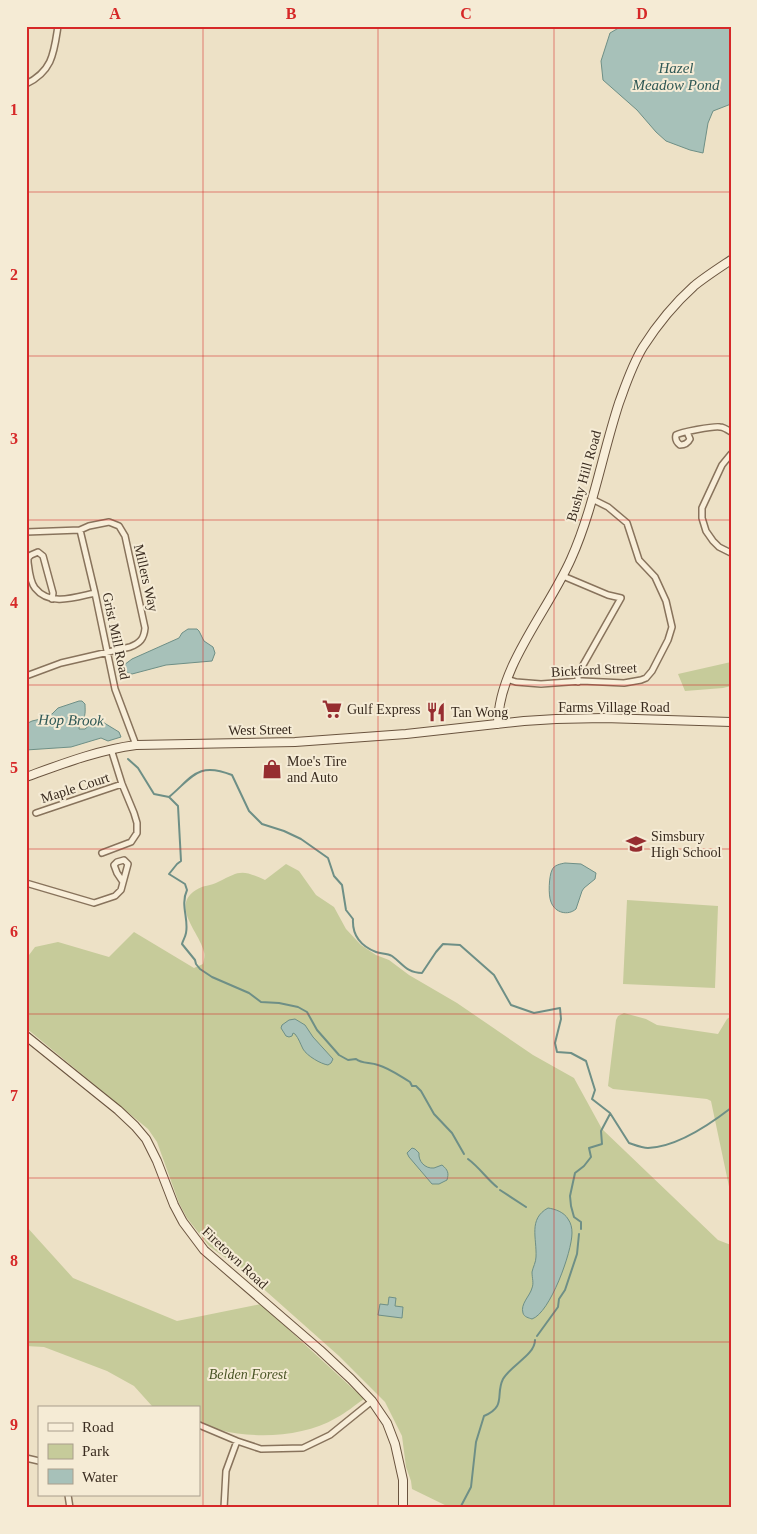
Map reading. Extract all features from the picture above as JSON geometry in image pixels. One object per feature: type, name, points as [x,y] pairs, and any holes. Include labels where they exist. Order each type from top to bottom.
[{"type":"main road","name":"Bushy Hill Road","points":[[498,724],[498,712],[511,668],[563,576],[578,544],[616,412],[629,375],[642,348],[668,313],[694,286],[731,260]]},
{"type":"main road","name":"Farms Village Road","points":[[498,724],[538,720],[604,718],[731,722]]},
{"type":"main road","name":"West Street","points":[[27,776],[75,760],[136,745],[295,742],[406,734],[498,724]]},
{"type":"main road","name":"Firetown Road","points":[[26,1036],[118,1110],[146,1139],[183,1222],[204,1250],[320,1350],[372,1401],[387,1423],[395,1444],[403,1480],[403,1508]]},
{"type":"street","points":[[26,84],[46,70],[54,50],[58,26]]},
{"type":"street","points":[[687,432],[720,427],[731,432]]},
{"type":"street","points":[[731,454],[722,465],[702,508],[702,518],[712,541],[719,548],[731,553]]},
{"type":"street","name":"Bickford Street","points":[[507,679],[516,682],[541,684],[634,682],[646,678],[652,671],[668,640],[672,627],[666,602],[655,577],[639,560],[627,522],[608,507],[592,499]]},
{"type":"street","name":"Millers Way","points":[[80,530],[109,522],[119,526],[125,536],[145,628],[142,640],[138,644],[107,653]]},
{"type":"street","points":[[26,532],[80,530]]},
{"type":"street","name":"Grist Mill Road","points":[[80,530],[115,688],[136,745]]},
{"type":"street","points":[[52,599],[53,593],[43,556],[38,552],[34,552],[28,558],[33,585],[36,590],[52,599],[64,599],[95,593]]},
{"type":"street","points":[[563,576],[608,595],[621,598],[578,674],[578,682]]},
{"type":"street","points":[[26,676],[61,663],[107,653]]},
{"type":"street","name":"Maple Court","points":[[102,853],[131,842],[138,832],[134,813],[111,750]]},
{"type":"street","name":"Maple Court","points":[[36,813],[122,784]]},
{"type":"street","points":[[26,883],[94,903],[115,896],[121,890],[123,882]]},
{"type":"street","points":[[200,1425],[261,1449],[303,1448],[330,1435],[372,1401]]},
{"type":"street","points":[[224,1508],[226,1471],[237,1441]]},
{"type":"green space","points":[[731,662],[731,686],[685,691],[678,674]]},
{"type":"green space","points":[[286,864],[299,871],[316,895],[334,907],[346,929],[361,945],[376,955],[389,960],[409,975],[457,1003],[533,1055],[574,1078],[602,1129],[718,1240],[731,1245],[731,1508],[451,1508],[412,1489],[406,1467],[402,1436],[385,1402],[339,1356],[241,1269],[209,1246],[187,1218],[179,1203],[157,1142],[148,1129],[26,1028],[26,959],[35,947],[58,942],[109,957],[134,932],[194,968],[203,964],[204,955],[186,912],[189,896],[199,888],[236,874],[251,874],[265,880]]},
{"type":"green space","points":[[627,900],[718,906],[715,988],[623,984]]},
{"type":"green space","points":[[624,1013],[646,1019],[657,1025],[718,1034],[731,1016],[731,1196],[711,1101],[613,1089],[608,1086],[616,1020],[618,1016]]},
{"type":"green space","name":"Belden Forest","points":[[26,1226],[73,1278],[177,1321],[261,1304],[364,1399],[340,1416],[323,1424],[294,1433],[248,1435],[234,1433],[217,1429],[200,1421],[200,1406],[152,1406],[134,1386],[107,1371],[44,1347],[26,1346]]},
{"type":"water","name":"Hazel Meadow Pond","points":[[622,26],[731,26],[731,104],[713,111],[708,123],[703,153],[666,141],[637,110],[603,80],[601,61],[610,33]]},
{"type":"water","points":[[188,629],[197,629],[204,641],[213,647],[215,653],[212,661],[166,665],[132,674],[125,670],[124,665],[132,659],[179,638]]},
{"type":"water","points":[[79,701],[85,704],[85,716],[79,729],[85,729],[92,723],[101,721],[119,732],[121,737],[108,741],[101,738],[71,747],[26,750],[26,724],[45,718],[58,708]]},
{"type":"water","points":[[565,863],[581,864],[596,873],[595,879],[582,891],[576,909],[566,913],[555,909],[550,899],[549,890],[553,868]]},
{"type":"water","points":[[295,1019],[305,1025],[333,1059],[331,1063],[328,1065],[314,1059],[303,1049],[295,1034],[293,1033],[289,1037],[286,1036],[281,1028],[282,1025],[289,1020]]},
{"type":"water","points":[[412,1148],[419,1153],[420,1159],[425,1166],[434,1168],[442,1165],[448,1175],[447,1180],[439,1184],[432,1184],[409,1157],[407,1153]]},
{"type":"water","points":[[548,1208],[559,1211],[568,1219],[572,1229],[571,1242],[564,1267],[553,1294],[546,1306],[532,1319],[527,1317],[522,1310],[533,1286],[532,1272],[536,1261],[536,1223],[542,1212]]},
{"type":"water","points":[[389,1297],[396,1298],[395,1306],[403,1307],[402,1318],[378,1315],[380,1304],[388,1305]]},
{"type":"waterway","name":"Hop Brook","points":[[128,759],[138,768],[154,794],[169,797],[190,778],[203,771],[220,771],[232,775],[249,811],[262,824],[301,839],[328,858],[334,876],[342,885],[346,910],[353,919],[354,930],[358,940],[371,950],[390,955],[409,970],[422,973],[443,944],[460,945],[494,975],[511,1005],[534,1013],[560,1008],[561,1019],[555,1043],[557,1052],[571,1053],[586,1061],[595,1090],[592,1099],[610,1113],[629,1143],[648,1148],[670,1144],[692,1134],[731,1108]]},
{"type":"waterway","points":[[169,797],[178,806],[181,861],[169,874],[185,884],[187,890],[184,901],[187,928],[182,944],[200,969],[212,977],[249,993],[261,1002],[298,1007],[307,1012],[317,1030],[339,1055],[348,1060],[356,1059],[361,1062],[382,1066],[410,1082],[412,1086],[416,1086],[421,1091],[434,1114],[452,1133],[464,1154]]},
{"type":"waterway","points":[[581,1229],[581,1222],[574,1217],[571,1206],[570,1196],[575,1173],[591,1157],[589,1148],[602,1144],[601,1131],[610,1114]]},
{"type":"waterway","points":[[468,1159],[497,1187]]},
{"type":"waterway","points":[[500,1190],[526,1207]]},
{"type":"waterway","points":[[537,1336],[558,1307],[559,1299],[565,1290],[577,1254],[579,1234]]},
{"type":"waterway","points":[[460,1508],[471,1487],[476,1442],[484,1416],[496,1408],[503,1379],[527,1355],[535,1340]]},
{"type":"place","name":"Gulf Express","points":[[332,709]]},
{"type":"place","name":"Tan Wong","points":[[436,712]]},
{"type":"place","name":"Moe's Tire and Auto","points":[[272,769]]},
{"type":"place","name":"Simsbury High School","points":[[636,844]]}]
